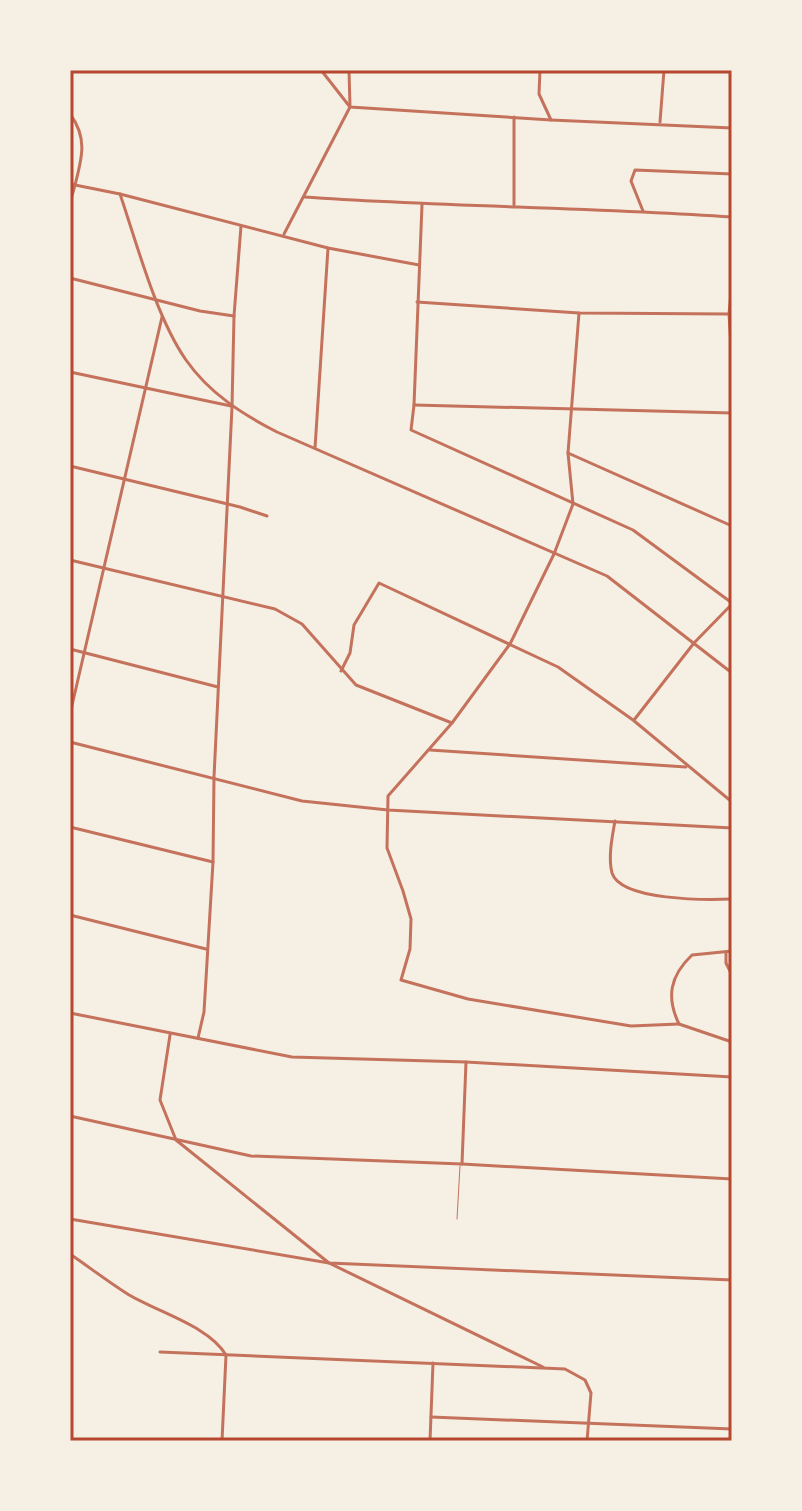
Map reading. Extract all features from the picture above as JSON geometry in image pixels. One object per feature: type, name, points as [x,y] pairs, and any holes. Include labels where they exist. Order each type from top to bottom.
[{"type":"street","points":[[321,70],[350,107],[732,128]]},
{"type":"street","points":[[284,235],[350,107],[349,70]]},
{"type":"street","points":[[540,70],[539,94],[551,120]]},
{"type":"street","points":[[660,123],[664,70]]},
{"type":"street","points":[[70,114],[80,129],[83,145],[70,203]]},
{"type":"street","points":[[514,117],[514,207]]},
{"type":"street","points":[[643,211],[631,181],[635,170],[732,174]]},
{"type":"street","points":[[72,184],[328,248],[419,265]]},
{"type":"street","points":[[120,194],[157,300],[186,360],[232,407],[277,432],[607,576],[732,673]]},
{"type":"street","points":[[304,197],[422,205],[643,211],[732,217]]},
{"type":"street","points":[[422,205],[411,430],[633,530],[732,603],[694,643],[633,720]]},
{"type":"street","points":[[198,1038],[204,1012],[213,862],[234,316],[241,226]]},
{"type":"street","points":[[315,448],[328,248]]},
{"type":"street","points":[[70,278],[234,316]]},
{"type":"street","points":[[732,283],[729,314],[732,362]]},
{"type":"street","points":[[417,302],[579,313],[729,314]]},
{"type":"street","points":[[70,714],[163,313]]},
{"type":"street","points":[[579,313],[568,453],[573,504],[554,554],[510,644],[452,723],[388,796],[387,848],[411,919],[410,949],[401,980],[468,999],[631,1026],[679,1024],[732,1042]]},
{"type":"street","points":[[70,372],[232,407]]},
{"type":"street","points":[[414,405],[732,413]]},
{"type":"street","points":[[568,453],[732,526]]},
{"type":"street","points":[[70,466],[267,516]]},
{"type":"street","points":[[70,560],[275,609],[302,624],[356,685],[452,723]]},
{"type":"street","points":[[341,671],[350,653],[354,625],[379,583],[558,667],[633,720],[732,802]]},
{"type":"street","points":[[70,649],[219,687]]},
{"type":"street","points":[[70,742],[302,801],[388,810],[732,828]]},
{"type":"street","points":[[430,750],[688,767]]},
{"type":"street","points":[[615,821],[611,845],[612,873],[621,886],[650,894],[732,899]]},
{"type":"street","points":[[70,827],[213,862]]},
{"type":"street","points":[[70,915],[208,950]]},
{"type":"street","points":[[726,951],[726,963],[732,975]]},
{"type":"street","points":[[679,1024],[670,997],[678,971],[692,955],[732,951]]},
{"type":"street","points":[[70,1013],[292,1057],[466,1062],[732,1077]]},
{"type":"street","points":[[170,1035],[160,1100],[176,1140],[329,1263],[543,1367]]},
{"type":"street","points":[[461,1164],[466,1062]]},
{"type":"street","points":[[70,1116],[251,1156],[732,1179]]},
{"type":"street","points":[[70,1219],[329,1263],[732,1280]]},
{"type":"street","points":[[70,1254],[126,1293],[212,1338],[226,1355],[222,1441]]},
{"type":"street","points":[[160,1352],[565,1369],[585,1380],[591,1393],[587,1441]]},
{"type":"street","points":[[430,1441],[433,1363]]},
{"type":"street","points":[[431,1417],[732,1429]]},
{"type":"lane","points":[[457,1219],[461,1164]]}]
